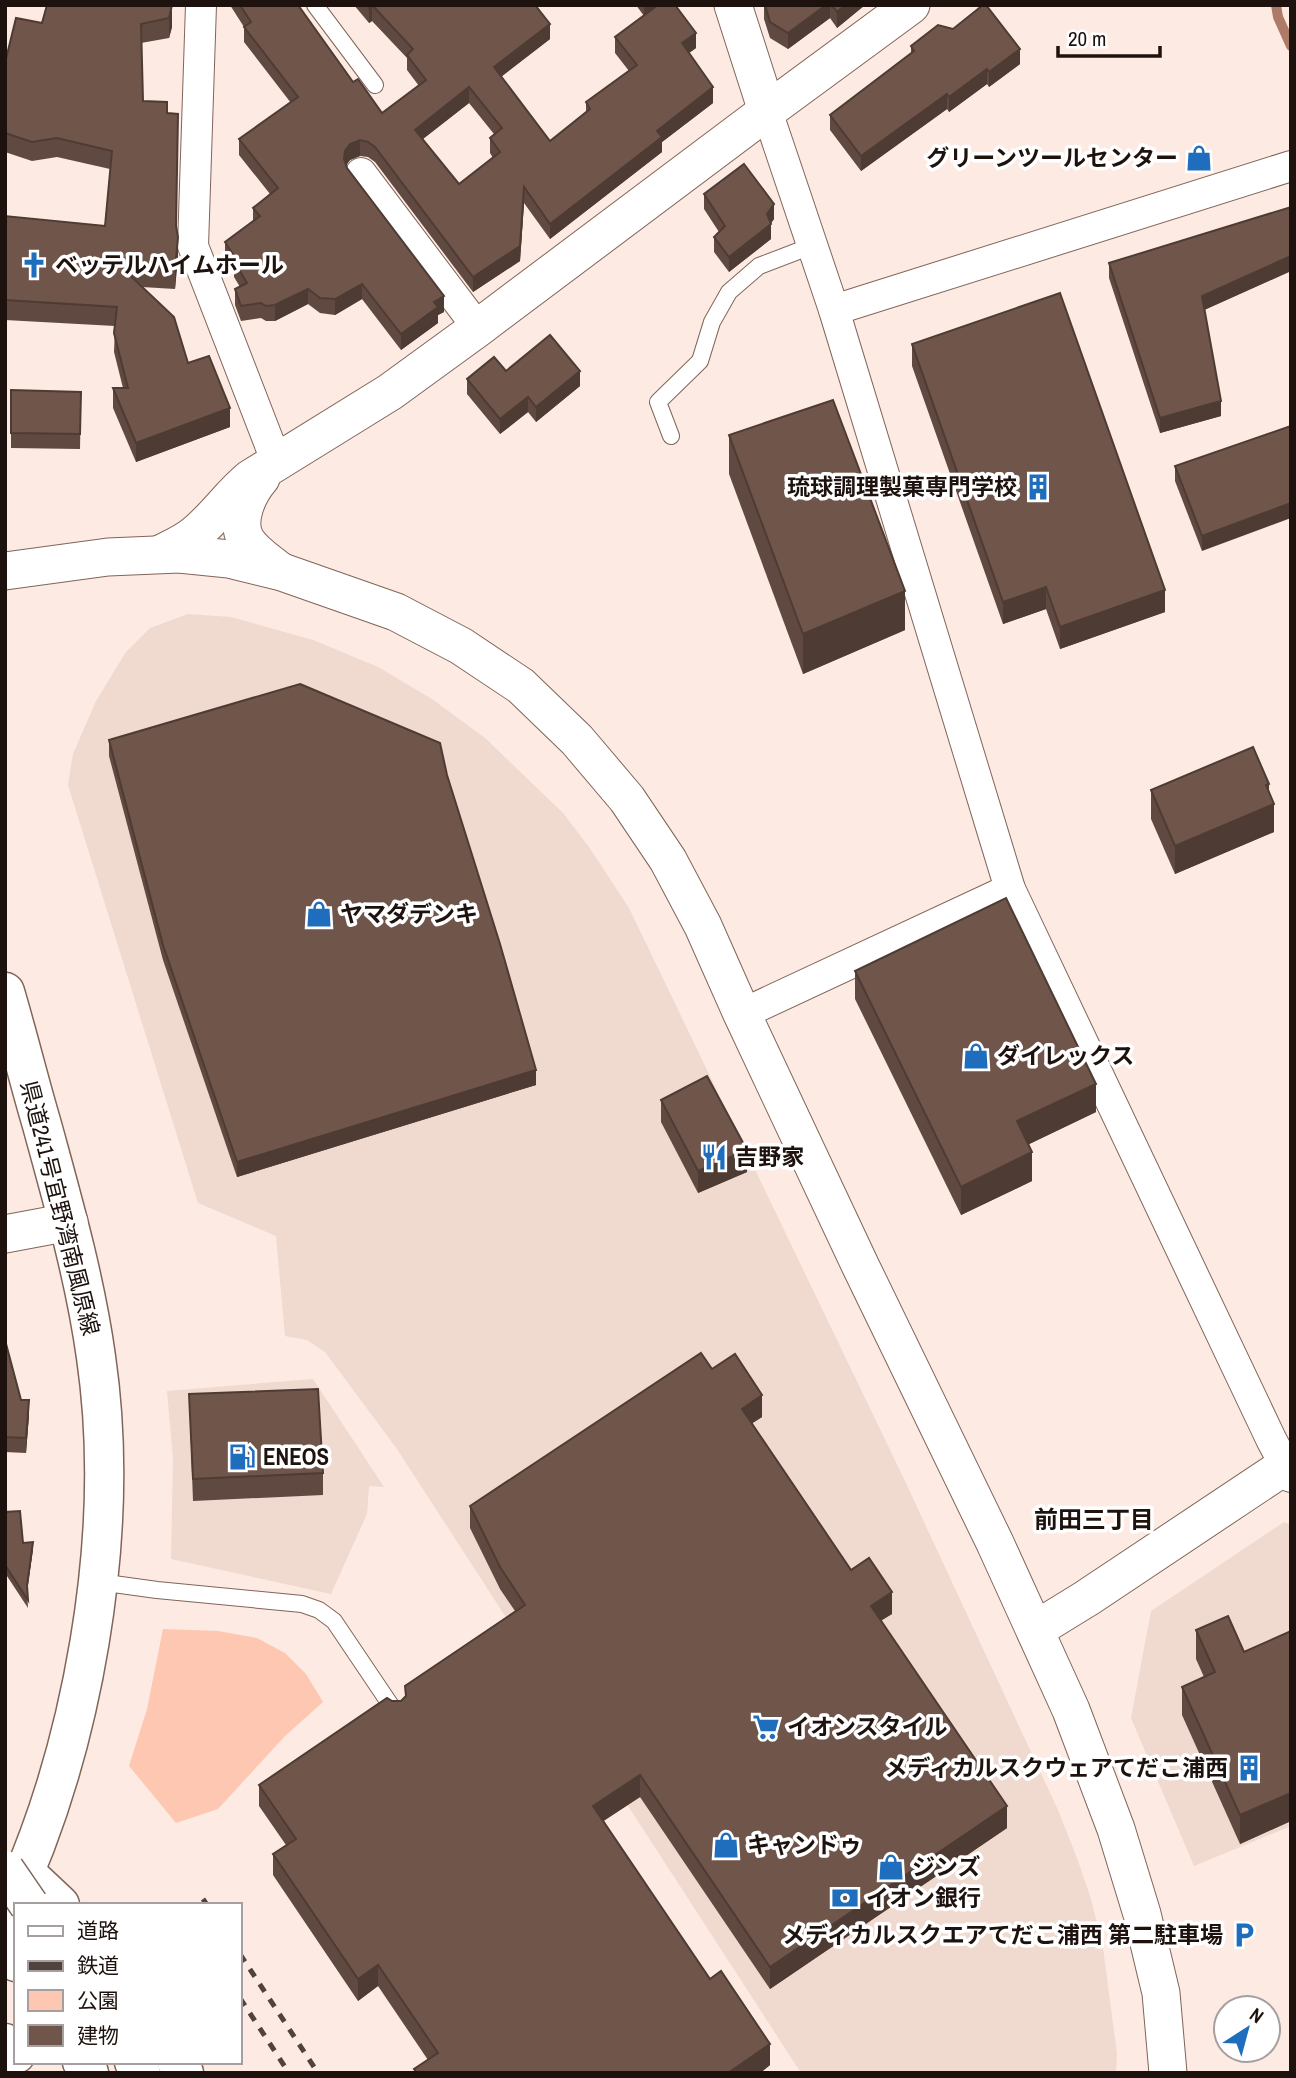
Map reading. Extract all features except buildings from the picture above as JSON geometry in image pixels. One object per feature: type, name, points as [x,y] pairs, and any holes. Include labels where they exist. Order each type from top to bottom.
[{"type":"main road","name":"県道241号宜野湾南風原線","points":[[5,992],[69,1222],[84,1289],[96,1359],[104,1496],[99,1582],[77,1701],[46,1819],[5,1916]]},
{"type":"main road","points":[[20,1882],[57,1903]]},
{"type":"street","points":[[201,5],[193,246],[277,463]]},
{"type":"street","points":[[733,5],[766,111],[814,245],[1010,889],[1289,1468],[1035,1630]]},
{"type":"street","points":[[160,554],[195,534],[236,490],[251,478],[390,392],[911,5]]},
{"type":"street","points":[[834,310],[1291,166]]},
{"type":"street","points":[[361,173],[478,328]]},
{"type":"street","points":[[277,463],[250,493],[242,526],[246,539],[257,552],[282,572]]},
{"type":"street","points":[[5,571],[108,556],[160,554],[229,559],[282,572],[396,612],[461,646],[520,686],[567,731],[627,799],[668,860],[703,926],[1071,1710],[1116,1829],[1142,1914],[1161,1993],[1168,2073]]},
{"type":"street","points":[[743,1014],[1010,889]]},
{"type":"street","points":[[5,1234],[69,1222]]},
{"type":"lane","points":[[315,5],[375,85]]},
{"type":"lane","points":[[671,436],[658,402],[700,361],[712,322],[729,292],[759,266],[814,245]]},
{"type":"lane","points":[[99,1582],[302,1604],[319,1610],[334,1621],[396,1713]]},
{"type":"shaded area","points":[[188,614],[231,617],[313,640],[378,667],[432,699],[485,738],[563,813],[629,908],[904,1479],[1058,1810],[1091,1899],[1103,1948],[1117,2054],[1116,2073],[801,2073],[397,1449],[325,1352],[307,1340],[285,1336],[276,1236],[198,1203],[68,785],[73,754],[96,701],[126,652],[150,628]]},
{"type":"shaded area","points":[[313,1379],[384,1487],[369,1486],[367,1514],[331,1594],[171,1559],[173,1459],[167,1391]]},
{"type":"shaded area","points":[[1284,1522],[1291,1525],[1291,1826],[1194,1866],[1131,1718],[1151,1611]]},
{"type":"green space","points":[[163,1629],[218,1631],[257,1638],[285,1653],[306,1674],[323,1702],[285,1736],[218,1809],[176,1823],[129,1766],[147,1709]]},
{"type":"waterway","points":[[1276,5],[1278,17],[1291,46]]},
{"type":"railway","points":[[203,1899],[206,1903]]},
{"type":"railway","points":[[242,1957],[318,2073]]},
{"type":"railway","points":[[242,2001],[289,2073]]},
{"type":"place","name":"グリーンツールセンター","points":[[1199,158]]},
{"type":"place","name":"ベッテルハイムホール","points":[[34,265]]},
{"type":"place","name":"琉球調理製菓専門学校","points":[[1038,487]]},
{"type":"place","name":"ヤマダデンキ","points":[[319,914]]},
{"type":"place","name":"ダイレックス","points":[[976,1056]]},
{"type":"place","name":"吉野家","points":[[714,1157]]},
{"type":"place","name":"ENEOS","points":[[242,1457]]},
{"type":"place","name":"イオンスタイル","points":[[766,1727]]},
{"type":"place","name":"メディカルスクウェアてだこ浦西","points":[[1249,1768]]},
{"type":"place","name":"キャンドゥ","points":[[726,1845]]},
{"type":"place","name":"ジンズ","points":[[891,1867]]},
{"type":"place","name":"イオン銀行","points":[[845,1898]]},
{"type":"place","name":"メディカルスクエアてだこ浦西 第二駐車場","points":[[1244,1935]]},
{"type":"district","name":"前田三丁目","points":[[1094,1520]]}]
